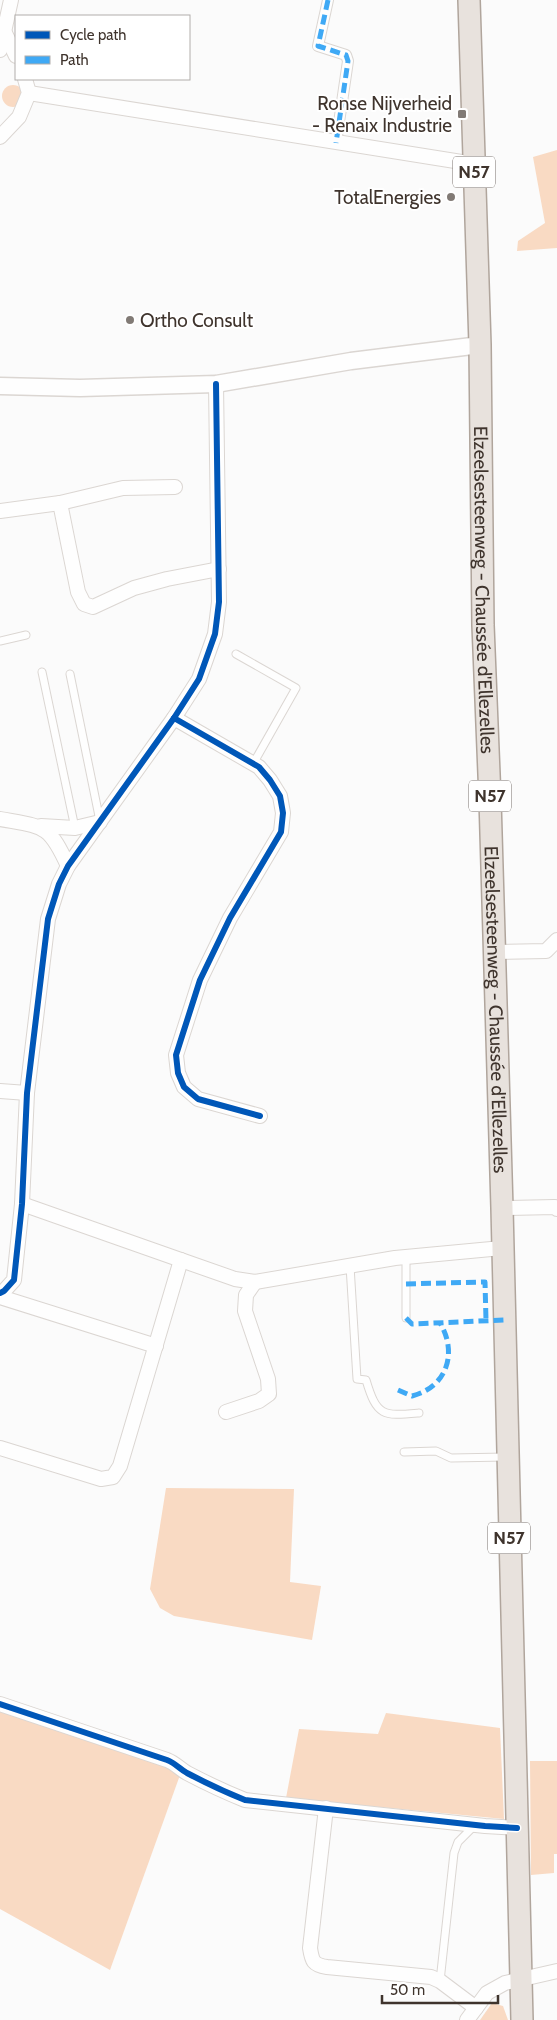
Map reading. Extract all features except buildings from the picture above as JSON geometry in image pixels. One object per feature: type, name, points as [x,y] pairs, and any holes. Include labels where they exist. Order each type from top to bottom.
[{"type":"main road","name":"Elzeelsesteenweg - Chaussée d'Ellezelles","points":[[469,0],[480,345],[483,625],[502,1208],[522,2020]]},
{"type":"street","points":[[0,50],[11,0]]},
{"type":"street","points":[[328,0],[318,46],[346,56],[348,61],[336,143]]},
{"type":"street","points":[[4,31],[15,54]]},
{"type":"street","points":[[0,137],[19,117],[29,93],[25,80]]},
{"type":"street","points":[[29,93],[474,164]]},
{"type":"street","points":[[0,386],[80,388],[216,384],[351,361],[480,345]]},
{"type":"street","points":[[0,1293],[14,1280],[22,1204],[27,1093],[48,919],[59,884],[68,866],[200,680],[215,634],[219,602],[216,384]]},
{"type":"street","points":[[0,511],[60,503],[123,488],[175,487]]},
{"type":"street","points":[[60,503],[78,592],[84,604],[93,607],[134,588],[167,579],[219,569]]},
{"type":"street","points":[[174,718],[253,764],[270,780],[280,796],[284,813],[281,832],[230,918],[200,980],[176,1055],[178,1073],[184,1087],[198,1099],[260,1116]]},
{"type":"street","points":[[0,819],[41,826],[75,828],[100,822]]},
{"type":"street","points":[[41,826],[57,842],[68,866]]},
{"type":"street","points":[[493,952],[546,951],[557,940]]},
{"type":"street","points":[[0,1091],[27,1093]]},
{"type":"street","points":[[22,1204],[235,1279],[255,1282],[406,1257],[502,1248]]},
{"type":"street","points":[[502,1208],[555,1207],[557,1209]]},
{"type":"street","points":[[0,1448],[101,1479],[113,1477],[120,1466],[181,1260]]},
{"type":"street","points":[[226,1412],[259,1401],[269,1394],[268,1379],[245,1311],[246,1294],[255,1282]]},
{"type":"street","points":[[0,1297],[156,1346]]},
{"type":"street","points":[[0,1704],[40,1716],[179,1767],[245,1800],[516,1828]]},
{"type":"street","points":[[326,1808],[310,1948],[312,1960],[316,1965],[321,1966],[431,1977],[440,1981],[476,2008]]},
{"type":"street","points":[[467,2020],[487,1993],[520,1979],[557,1971]]},
{"type":"lane","points":[[0,641],[26,635]]},
{"type":"lane","points":[[236,654],[296,688],[253,764]]},
{"type":"lane","points":[[42,672],[75,828]]},
{"type":"lane","points":[[70,674],[100,822]]},
{"type":"lane","points":[[406,1257],[406,1318]]},
{"type":"lane","points":[[350,1266],[357,1379],[366,1380],[375,1406],[382,1412],[396,1415],[419,1413]]},
{"type":"lane","points":[[404,1452],[436,1451],[451,1458],[507,1457]]},
{"type":"lane","points":[[440,1981],[454,1853],[458,1842],[476,1825]]},
{"type":"shaded area","points":[[13,85],[21,88],[24,96],[21,104],[13,107],[5,104],[2,96],[5,88]]},
{"type":"shaded area","points":[[557,150],[557,248],[517,251],[518,241],[545,223],[533,157]]},
{"type":"shaded area","points":[[166,1488],[294,1489],[290,1582],[321,1586],[312,1640],[174,1616],[160,1608],[150,1589]]},
{"type":"shaded area","points":[[0,1709],[171,1764],[180,1775],[110,1970],[0,1909]]},
{"type":"shaded area","points":[[386,1713],[500,1728],[504,1819],[286,1798],[299,1729],[378,1734]]},
{"type":"shaded area","points":[[530,1761],[557,1761],[557,1854],[554,1854],[554,1873],[531,1875]]},
{"type":"shaded area","points":[[492,2003],[503,2006],[508,2020],[480,2020]]},
{"type":"marked path","points":[[328,0],[318,46],[346,55],[348,61],[336,143]]},
{"type":"marked path","points":[[406,1284],[485,1282],[486,1320]]},
{"type":"marked path","points":[[406,1318],[412,1324],[504,1320]]},
{"type":"marked path","points":[[398,1390],[412,1396],[424,1392],[441,1377],[446,1367],[448,1346],[440,1323]]},
{"type":"cycle path","points":[[0,1293],[14,1280],[22,1204],[27,1093],[48,919],[59,884],[68,866],[174,718],[199,679],[215,634],[219,602],[216,384]]},
{"type":"cycle path","points":[[174,718],[259,767],[280,796],[283,813],[281,832],[230,918],[200,980],[176,1055],[178,1073],[184,1087],[198,1099],[260,1116]]},
{"type":"cycle path","points":[[0,1704],[167,1760],[194,1777],[245,1800],[517,1828]]},
{"type":"place","name":"Ronse Nijverheid - Renaix Industrie","points":[[462,114]]},
{"type":"place","name":"TotalEnergies","points":[[451,197]]},
{"type":"place","name":"Ortho Consult","points":[[130,320]]}]
